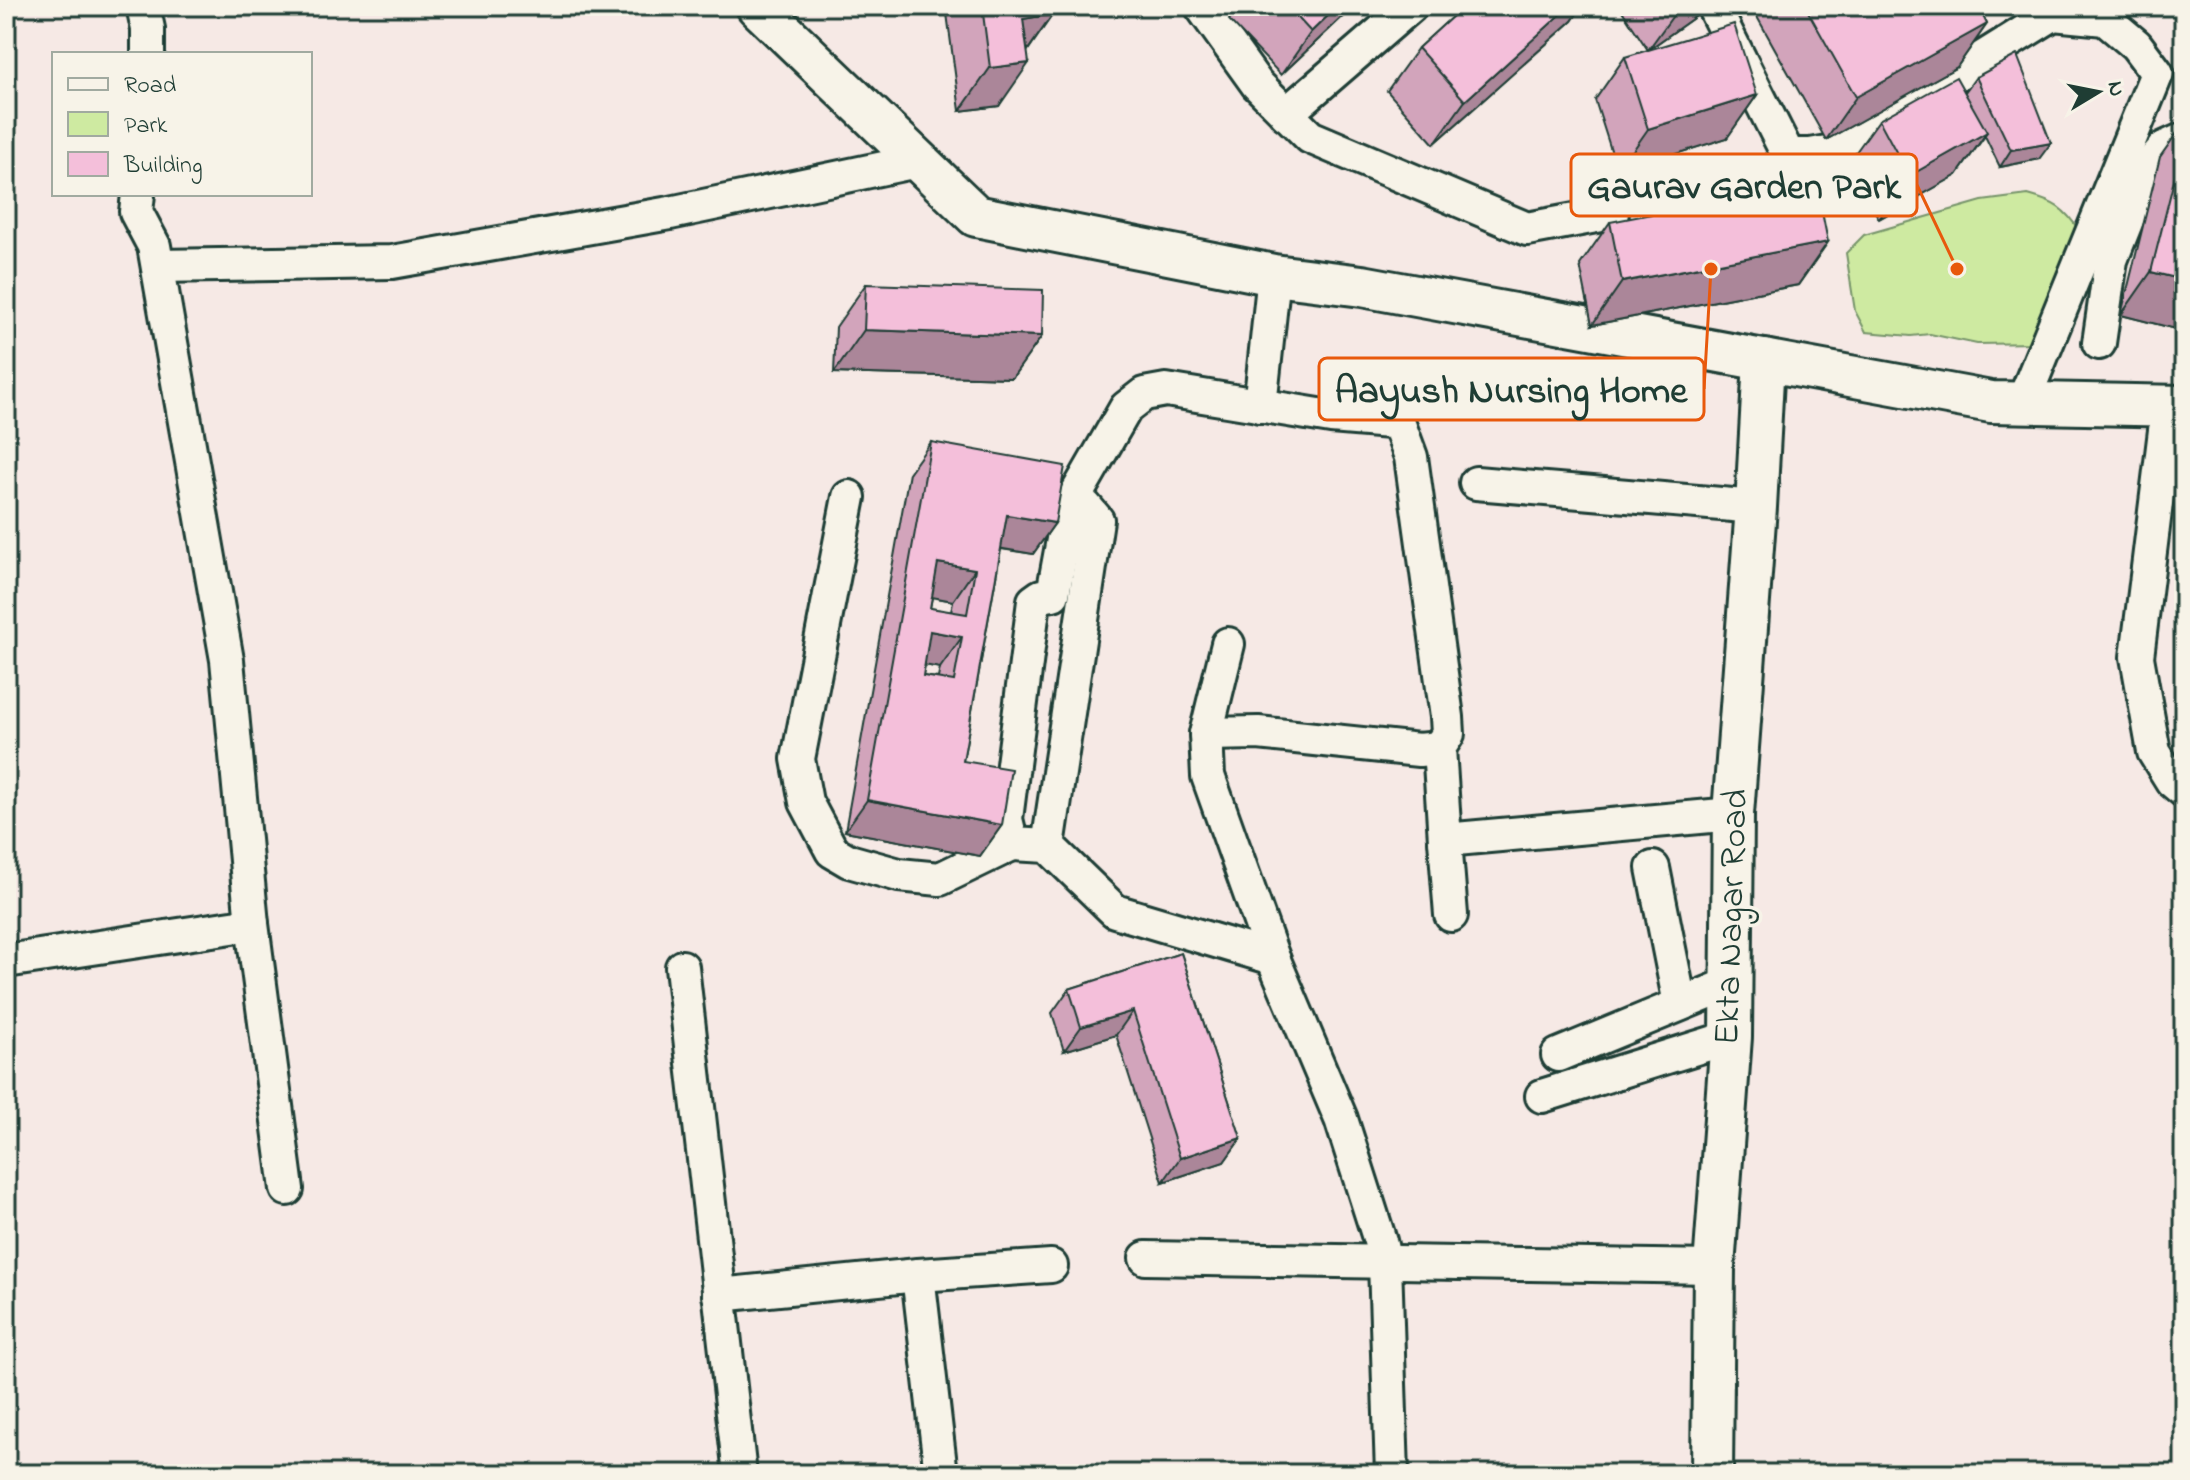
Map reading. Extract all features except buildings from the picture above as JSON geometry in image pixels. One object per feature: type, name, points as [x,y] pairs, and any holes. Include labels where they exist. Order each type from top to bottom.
[{"type":"street","points":[[143,6],[148,29],[148,52]]},
{"type":"street","points":[[757,6],[976,216],[1274,275],[1362,286],[1991,402],[2176,406],[2137,657],[2154,752],[2172,781],[2184,791]]},
{"type":"street","points":[[1201,6],[1257,84],[1310,137],[1527,229],[1612,213]]},
{"type":"street","points":[[1286,114],[1411,6]]},
{"type":"street","points":[[1713,6],[1788,155],[1833,151],[2053,14],[2105,19],[2136,45],[2157,73],[2023,402]]},
{"type":"street","points":[[2099,343],[2111,260],[2147,169],[2174,144],[2135,127]]},
{"type":"street","points":[[158,266],[392,262],[670,213],[917,161]]},
{"type":"street","points":[[138,196],[136,212],[154,246],[158,266],[227,660],[252,924],[287,1189]]},
{"type":"street","points":[[1260,406],[1274,275]]},
{"type":"street","name":"Ekta Nagar Road","points":[[1712,1474],[1714,1267],[1731,1037],[1733,814],[1764,360]]},
{"type":"street","points":[[1012,844],[1006,819],[1031,612],[1034,601],[1053,594],[1069,507],[1126,408],[1144,394],[1166,390],[1331,417],[1390,422],[1400,427],[1411,457],[1447,717],[1448,734],[1439,748],[1451,915]]},
{"type":"street","points":[[1476,483],[1756,507]]},
{"type":"street","points":[[849,497],[798,759],[806,802],[832,851],[849,861],[899,875],[940,879],[1012,844],[1048,846],[1115,911],[1273,958]]},
{"type":"street","points":[[1048,846],[1097,520],[1085,506],[1069,507]]},
{"type":"street","points":[[1228,644],[1206,734],[1208,776],[1273,958],[1341,1119],[1380,1241],[1385,1263],[1392,1474]]},
{"type":"street","points":[[1206,734],[1258,733],[1419,750],[1439,748]]},
{"type":"street","points":[[1445,840],[1733,814]]},
{"type":"street","points":[[1653,868],[1680,1004]]},
{"type":"street","points":[[6,961],[252,924]]},
{"type":"street","points":[[682,967],[740,1474]]},
{"type":"street","points":[[1558,1055],[1730,984]]},
{"type":"street","points":[[1542,1096],[1731,1037]]},
{"type":"street","points":[[1146,1258],[1714,1267]]},
{"type":"street","points":[[719,1295],[918,1275],[1051,1266]]},
{"type":"street","points":[[918,1275],[941,1474]]},
{"type":"green space","points":[[2028,195],[2058,207],[2080,232],[2036,343],[1977,344],[1930,334],[1911,336],[1866,332],[1855,311],[1846,253],[1864,235],[1982,201]]},
{"type":"place","name":"Aayush Nursing Home","points":[[1711,269]]},
{"type":"place","name":"Gaurav Garden Park","points":[[1957,269]]}]
